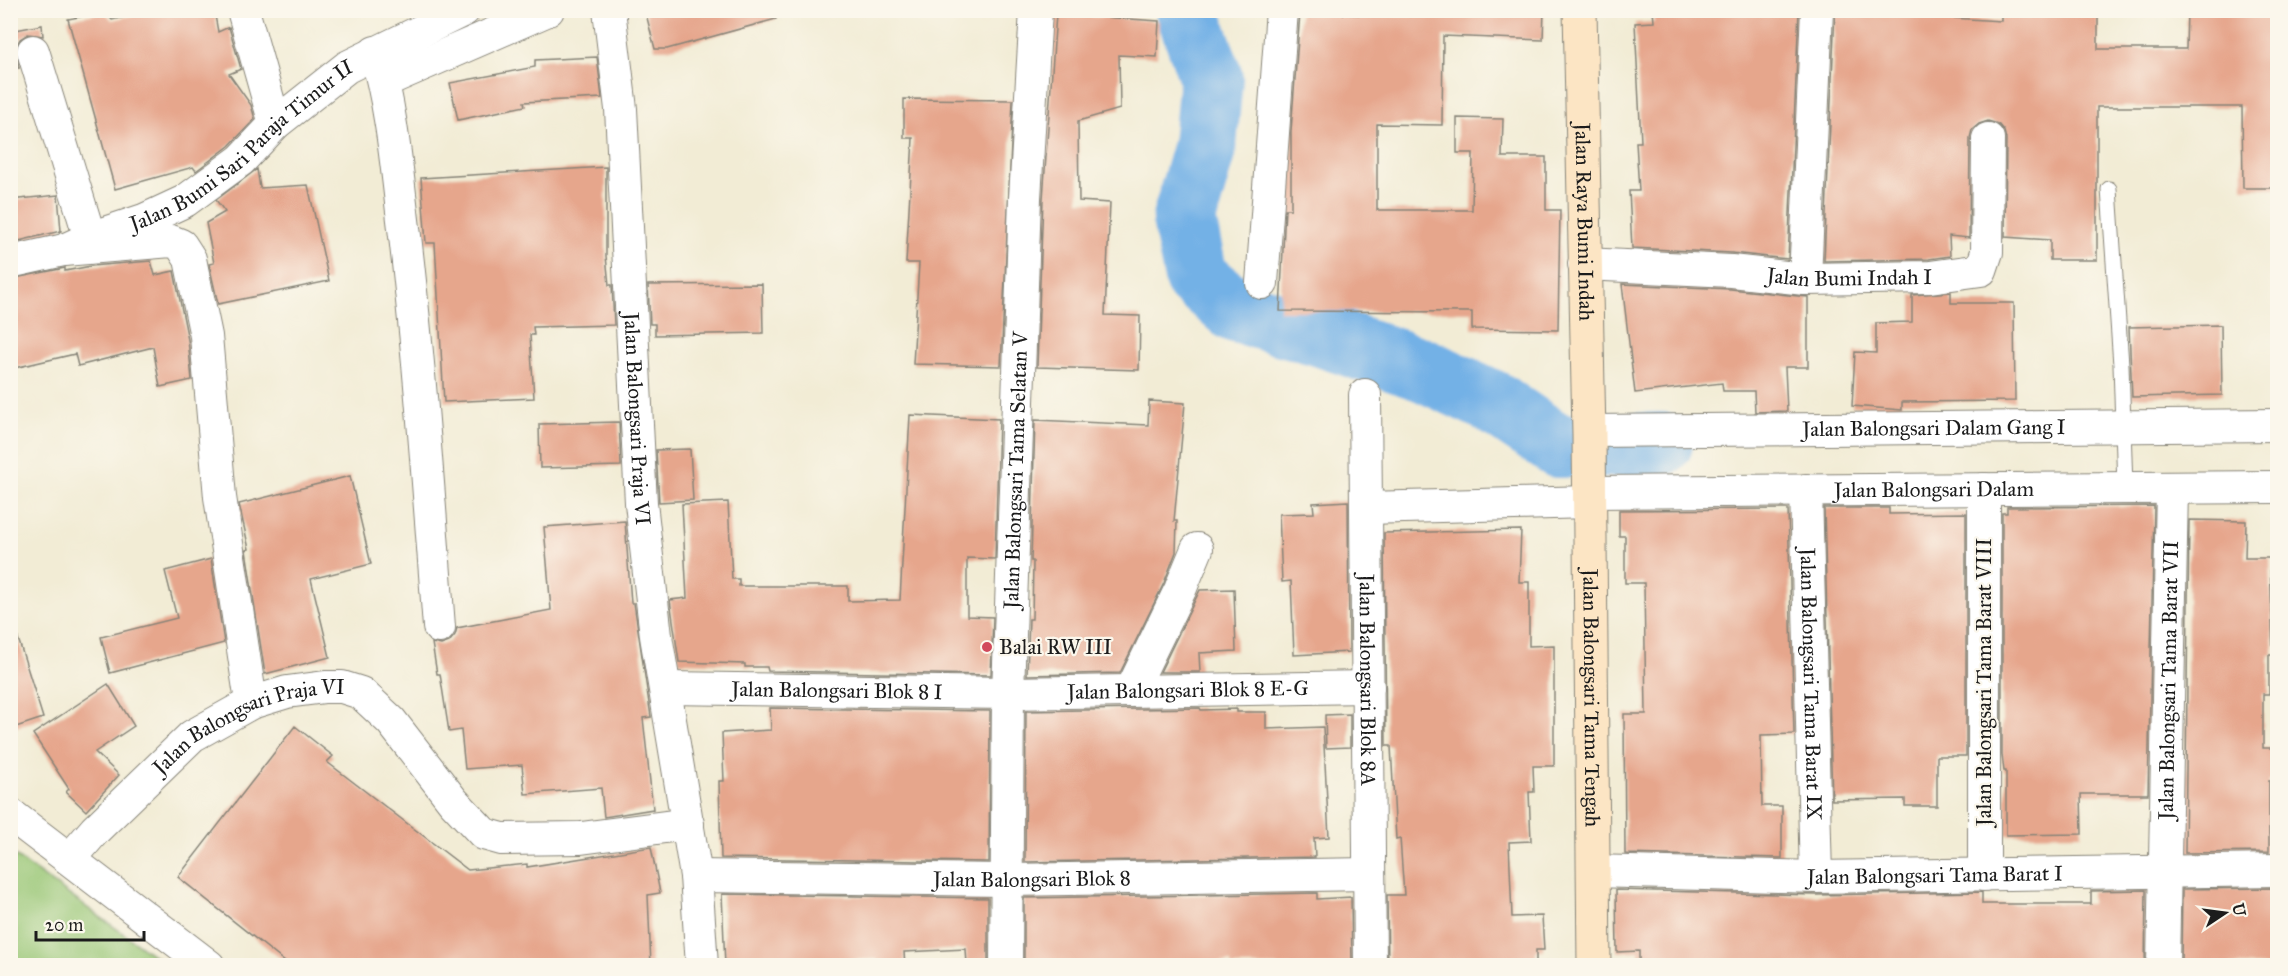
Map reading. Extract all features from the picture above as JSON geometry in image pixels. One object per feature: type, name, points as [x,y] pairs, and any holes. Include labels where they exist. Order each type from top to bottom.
[{"type":"street","points":[[243,10],[275,124]]},
{"type":"street","name":"Jalan Bumi Sari Paraja Timur II","points":[[10,262],[77,244],[144,220],[185,201],[241,160],[275,124],[346,67],[380,68],[464,10]]},
{"type":"street","points":[[439,627],[420,357],[396,150],[380,68],[548,10]]},
{"type":"street","name":"Jalan Balongsari Praja VI","points":[[609,10],[621,109],[640,503],[656,636],[696,876],[702,966]]},
{"type":"street","name":"Jalan Balongsari Tama Selatan V","points":[[1006,966],[1008,693],[1025,198],[1036,10]]},
{"type":"street","points":[[1262,283],[1282,10]]},
{"type":"street","name":"Jalan Raya Bumi Indah","points":[[1580,10],[1589,433]]},
{"type":"street","points":[[1805,279],[1816,10]]},
{"type":"street","points":[[33,51],[77,244],[171,241],[181,246],[190,259],[206,336],[220,497],[249,690]]},
{"type":"street","name":"Jalan Bumi Indah I","points":[[1584,264],[1731,271],[1805,279],[1930,276],[1981,270],[1987,252],[1988,139]]},
{"type":"street","name":"Jalan Balongsari Blok 8A","points":[[1365,395],[1370,966]]},
{"type":"street","name":"Jalan Balongsari Dalam Gang I","points":[[1589,433],[2123,430],[2277,424]]},
{"type":"street","name":"Jalan Balongsari Tama Tengah","points":[[1589,433],[1594,966]]},
{"type":"street","name":"Jalan Balongsari Dalam","points":[[1367,508],[1589,488],[1983,489],[2125,481],[2172,488],[2277,487]]},
{"type":"street","name":"Jalan Balongsari Tama Barat VII","points":[[2163,966],[2172,488]]},
{"type":"street","name":"Jalan Balongsari Tama Barat VIII","points":[[1983,489],[1984,874]]},
{"type":"street","name":"Jalan Balongsari Tama Barat IX","points":[[1806,490],[1816,877]]},
{"type":"street","points":[[1131,691],[1180,590],[1197,549]]},
{"type":"street","name":"Jalan Balongsari Praja VI","points":[[70,859],[95,830],[192,736],[251,703],[287,692],[325,687],[342,687],[361,693],[391,721],[439,784],[484,834],[502,839],[581,838],[688,824]]},
{"type":"street","name":"Jalan Balongsari Blok 8 E-G","points":[[1008,693],[1368,687]]},
{"type":"street","name":"Jalan Balongsari Blok 8 I","points":[[666,688],[1008,693]]},
{"type":"street","points":[[10,814],[209,966]]},
{"type":"street","name":"Jalan Balongsari Tama Barat I","points":[[1593,871],[1816,877],[2277,870]]},
{"type":"street","name":"Jalan Balongsari Blok 8","points":[[696,876],[1005,880],[1370,874]]},
{"type":"lane","points":[[2109,189],[2125,481]]},
{"type":"green space","points":[[11,853],[167,965],[11,965]]},
{"type":"building","points":[[158,10],[214,10],[218,32],[229,27],[241,69],[229,74],[251,105],[255,119],[229,146],[196,171],[193,167],[115,189],[68,19],[105,12],[112,20]]},
{"type":"building","points":[[645,10],[775,10],[776,19],[667,49],[655,49]]},
{"type":"building","points":[[1411,10],[1544,10],[1543,40],[1443,36],[1442,125],[1377,124],[1377,210],[1472,210],[1473,153],[1457,153],[1457,118],[1503,119],[1502,157],[1546,157],[1546,210],[1560,210],[1558,330],[1472,329],[1472,312],[1280,311],[1285,209],[1291,209],[1291,131],[1300,13],[1411,16]]},
{"type":"building","points":[[1653,10],[1799,10],[1788,259],[1732,253],[1632,248],[1629,191],[1639,191],[1636,142],[1641,142],[1635,23],[1654,22]]},
{"type":"building","points":[[2001,10],[2098,10],[2098,49],[2186,49],[2187,10],[2277,10],[2277,188],[2243,188],[2242,107],[2097,107],[2097,260],[2050,260],[2050,240],[2005,237],[2006,139],[2004,131],[1998,124],[1988,121],[1972,130],[1970,138],[1969,238],[1949,236],[1950,256],[1929,259],[1824,261],[1835,11],[2001,21]]},
{"type":"building","points":[[1056,14],[1159,21],[1157,57],[1119,55],[1120,109],[1078,121],[1079,201],[1110,203],[1105,315],[1140,316],[1139,370],[1037,367],[1043,199]]},
{"type":"building","points":[[42,25],[43,36],[28,34],[20,39],[15,48],[19,68],[10,69],[10,31]]},
{"type":"building","points":[[597,57],[602,98],[524,102],[525,106],[458,120],[450,83],[535,67],[535,60]]},
{"type":"building","points":[[904,99],[1013,100],[1001,366],[913,364],[919,263],[906,263],[913,138],[904,138]]},
{"type":"building","points":[[606,167],[606,256],[609,285],[612,285],[614,325],[533,327],[534,335],[530,335],[534,398],[444,402],[435,243],[426,243],[421,178]]},
{"type":"building","points":[[257,169],[260,188],[308,185],[329,281],[218,304],[209,264],[214,263],[206,223],[225,212],[216,200]]},
{"type":"building","points":[[58,195],[61,231],[10,243],[10,200]]},
{"type":"building","points":[[151,261],[155,275],[174,271],[188,340],[192,380],[160,387],[153,347],[78,366],[75,354],[10,369],[10,279],[65,268],[65,271],[91,266]]},
{"type":"building","points":[[762,284],[763,333],[655,335],[655,324],[650,324],[648,285]]},
{"type":"building","points":[[1622,284],[1730,289],[1808,297],[1808,367],[1785,367],[1787,411],[1755,412],[1754,391],[1723,391],[1722,383],[1635,393]]},
{"type":"building","points":[[1951,292],[1951,303],[2014,303],[2015,401],[1902,402],[1902,410],[1852,406],[1855,352],[1876,353],[1876,323],[1912,322],[1912,295]]},
{"type":"building","points":[[2221,325],[2222,395],[2132,397],[2129,327]]},
{"type":"building","points":[[1149,401],[1185,403],[1174,521],[1177,521],[1176,552],[1164,583],[1120,673],[1027,675],[1029,619],[1032,619],[1033,561],[1031,561],[1035,420],[1148,425]]},
{"type":"building","points":[[910,415],[999,419],[995,559],[967,558],[967,616],[993,617],[991,675],[768,671],[767,667],[745,667],[745,664],[679,662],[670,600],[687,598],[682,504],[728,502],[732,579],[739,579],[739,586],[848,586],[848,601],[900,600]]},
{"type":"building","points":[[619,422],[621,466],[540,468],[539,424]]},
{"type":"building","points":[[690,449],[693,500],[659,502],[656,450]]},
{"type":"building","points":[[350,476],[371,564],[311,579],[330,657],[265,674],[246,550],[249,549],[239,504]]},
{"type":"building","points":[[1348,501],[1349,652],[1294,655],[1291,581],[1282,582],[1279,514],[1314,513],[1313,503]]},
{"type":"building","points":[[2154,506],[2148,794],[2081,794],[2082,834],[2006,835],[2006,771],[2004,771],[2002,755],[2002,513],[2007,513],[2007,507]]},
{"type":"building","points":[[1824,508],[1889,508],[1889,514],[1966,513],[1966,756],[1937,756],[1937,806],[1905,806],[1905,799],[1832,800]]},
{"type":"building","points":[[1788,509],[1794,734],[1761,735],[1762,806],[1782,806],[1782,858],[1625,854],[1624,714],[1646,714],[1644,583],[1625,583],[1625,536],[1619,536],[1619,510]]},
{"type":"building","points":[[2189,520],[2246,521],[2245,558],[2270,558],[2273,655],[2269,655],[2269,694],[2263,694],[2263,748],[2277,748],[2277,781],[2269,781],[2269,852],[2185,853]]},
{"type":"building","points":[[625,521],[631,603],[634,603],[651,717],[643,718],[653,809],[604,817],[601,788],[525,794],[522,765],[465,769],[461,730],[449,732],[440,674],[437,674],[432,643],[441,645],[449,642],[457,628],[551,610],[544,527]]},
{"type":"building","points":[[1521,530],[1519,582],[1529,582],[1529,646],[1554,645],[1554,766],[1533,766],[1534,792],[1529,792],[1531,841],[1509,842],[1512,917],[1542,916],[1544,950],[1536,950],[1536,966],[1388,966],[1387,895],[1404,895],[1400,838],[1396,839],[1391,746],[1386,746],[1384,533]]},
{"type":"building","points":[[211,559],[224,643],[110,673],[101,637],[177,618],[165,571]]},
{"type":"building","points":[[1234,589],[1236,651],[1199,653],[1200,672],[1160,672],[1200,590]]},
{"type":"building","points":[[17,635],[43,718],[10,729],[10,636]]},
{"type":"building","points":[[108,684],[134,726],[95,752],[119,775],[86,811],[66,792],[69,789],[33,734]]},
{"type":"building","points":[[770,708],[990,711],[989,862],[721,858],[719,781],[724,781],[722,733],[771,730]]},
{"type":"building","points":[[1200,708],[1201,710],[1237,709],[1237,712],[1266,712],[1266,729],[1323,727],[1329,837],[1314,838],[1315,857],[1025,862],[1026,711]]},
{"type":"building","points":[[1350,714],[1350,747],[1326,748],[1325,715]]},
{"type":"building","points":[[295,726],[333,756],[327,762],[468,870],[527,864],[527,867],[651,847],[660,893],[648,895],[651,966],[290,966],[178,877]]},
{"type":"building","points":[[2277,888],[2277,966],[2181,964],[2182,889]]},
{"type":"building","points":[[1616,890],[1816,895],[1982,892],[1982,904],[2091,904],[2091,891],[2146,890],[2145,966],[1639,966],[1639,951],[1617,952]]},
{"type":"building","points":[[1317,893],[1317,899],[1351,897],[1352,966],[1231,966],[1231,962],[1156,966],[1028,966],[1028,962],[1024,962],[1024,898]]},
{"type":"building","points":[[722,894],[988,898],[988,964],[967,965],[966,949],[904,952],[905,966],[877,966],[877,959],[803,962],[803,966],[725,966]]},
{"type":"waterway","points":[[1187,10],[1211,78],[1205,145],[1184,219],[1196,277],[1236,311],[1318,334],[1424,370],[1493,402],[1558,446],[1661,444]]},
{"type":"place","name":"Balai RW III","points":[[987,647]]}]
